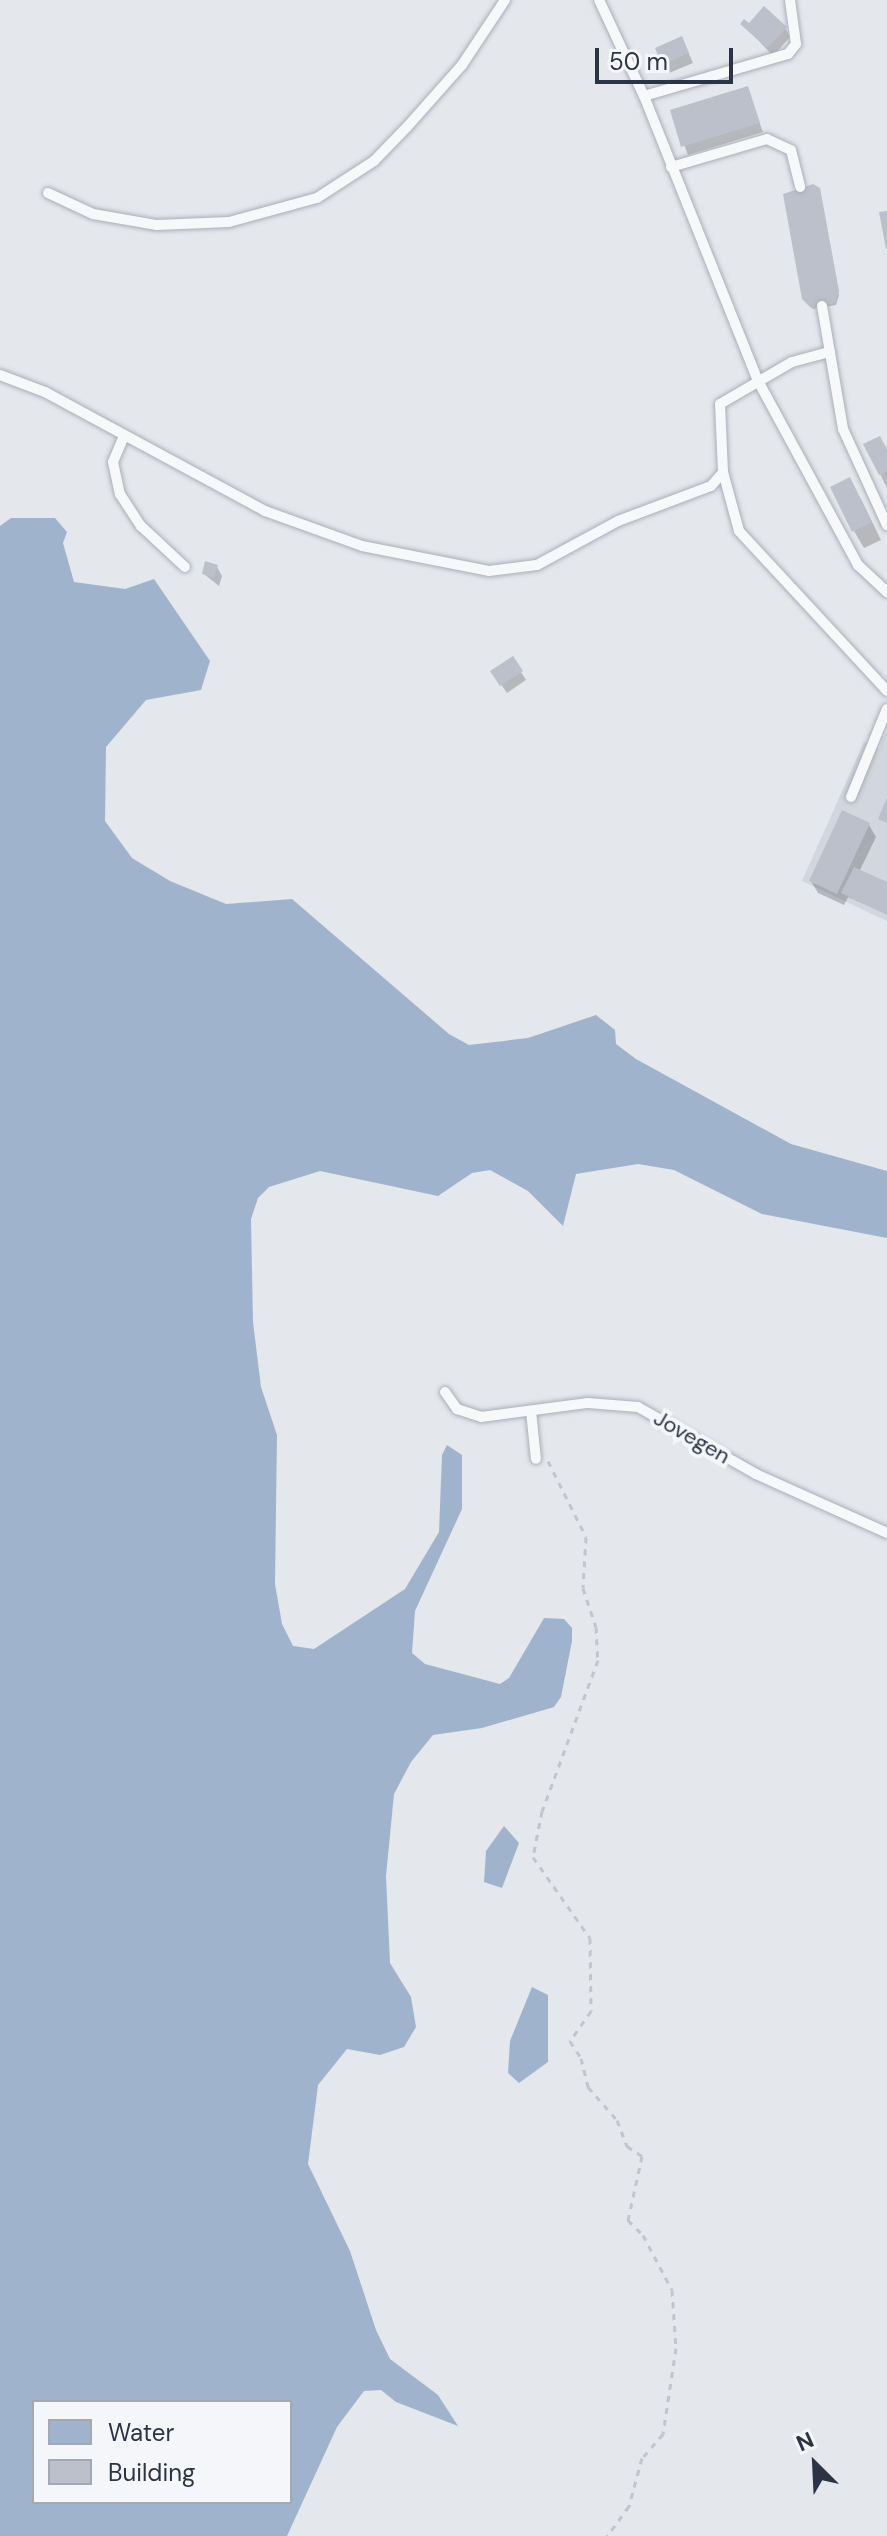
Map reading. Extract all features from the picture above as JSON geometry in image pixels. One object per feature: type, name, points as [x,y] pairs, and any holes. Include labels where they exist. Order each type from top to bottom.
[{"type":"lane","points":[[48,193],[93,214],[157,225],[229,222],[317,198],[365,168],[407,127],[462,65],[505,0]]},
{"type":"lane","points":[[599,0],[644,96],[757,379],[858,565],[887,592]]},
{"type":"lane","points":[[644,96],[788,54],[796,44],[790,0]]},
{"type":"lane","points":[[671,167],[767,139],[791,150],[800,187]]},
{"type":"lane","points":[[822,306],[843,429],[887,525]]},
{"type":"lane","points":[[830,352],[792,362],[757,379],[720,404],[723,472],[746,540],[887,691]]},
{"type":"lane","points":[[0,375],[45,392],[265,511],[362,546],[489,571],[537,565],[618,521],[711,486],[723,472]]},
{"type":"lane","points":[[124,436],[113,462],[120,494],[141,526],[185,567]]},
{"type":"lane","points":[[851,797],[887,709]]},
{"type":"lane","name":"Jovegen","points":[[445,1392],[457,1409],[481,1417],[588,1403],[638,1407],[756,1474],[887,1533]]},
{"type":"lane","points":[[531,1411],[536,1456]]},
{"type":"path","points":[[536,1456],[561,1481],[586,1537],[583,1588],[596,1627],[598,1660],[542,1811],[533,1857],[590,1938],[592,2003],[570,2041],[581,2058],[588,2087],[617,2120],[627,2146],[642,2156],[628,2220],[643,2235],[672,2290],[676,2348],[665,2428],[642,2458],[629,2506],[607,2536]]},
{"type":"shaded area","points":[[887,731],[887,921],[802,881],[864,742],[879,749]]},
{"type":"water","points":[[11,518],[55,518],[67,532],[63,543],[74,582],[125,589],[154,579],[210,661],[201,690],[146,700],[106,747],[105,821],[132,858],[170,881],[226,904],[292,899],[449,1034],[469,1045],[528,1038],[596,1015],[615,1030],[616,1044],[636,1059],[791,1144],[887,1171],[887,1238],[762,1214],[674,1170],[638,1164],[576,1174],[563,1226],[528,1191],[490,1170],[472,1173],[438,1196],[320,1171],[269,1187],[258,1198],[251,1219],[253,1322],[261,1387],[277,1435],[275,1584],[282,1624],[293,1646],[314,1649],[405,1589],[439,1532],[442,1455],[447,1445],[462,1455],[462,1509],[415,1611],[412,1653],[425,1664],[500,1684],[509,1678],[544,1618],[564,1619],[572,1628],[561,1697],[554,1707],[482,1728],[433,1735],[411,1762],[394,1794],[386,1876],[390,1963],[411,1997],[416,2027],[404,2047],[380,2055],[347,2049],[318,2085],[308,2164],[350,2251],[376,2330],[390,2359],[438,2395],[458,2426],[396,2402],[381,2390],[364,2391],[337,2427],[287,2536],[0,2536],[0,526]]},
{"type":"water","points":[[504,1826],[519,1843],[502,1888],[484,1882],[486,1851]]},
{"type":"water","points":[[532,1987],[548,1995],[548,2062],[519,2083],[508,2073],[510,2041]]},
{"type":"building","points":[[764,6],[787,27],[767,48],[740,24],[744,19],[749,23]]},
{"type":"building","points":[[682,36],[689,53],[662,65],[655,48]]},
{"type":"building","points":[[748,86],[760,123],[681,147],[670,110]]},
{"type":"building","points":[[813,184],[820,188],[839,291],[835,303],[811,308],[802,299],[783,194]]},
{"type":"building","points":[[887,211],[887,249],[886,249],[879,212]]},
{"type":"building","points":[[880,436],[887,449],[887,471],[879,475],[863,444]]},
{"type":"building","points":[[850,477],[872,522],[852,532],[830,487]]},
{"type":"building","points":[[205,561],[218,565],[214,578],[202,574]]},
{"type":"building","points":[[513,656],[523,671],[500,686],[490,671]]},
{"type":"building","points":[[887,798],[887,823],[878,819]]},
{"type":"building","points":[[842,810],[870,823],[837,894],[809,881]]},
{"type":"building","points":[[854,867],[887,882],[887,915],[841,893]]}]
